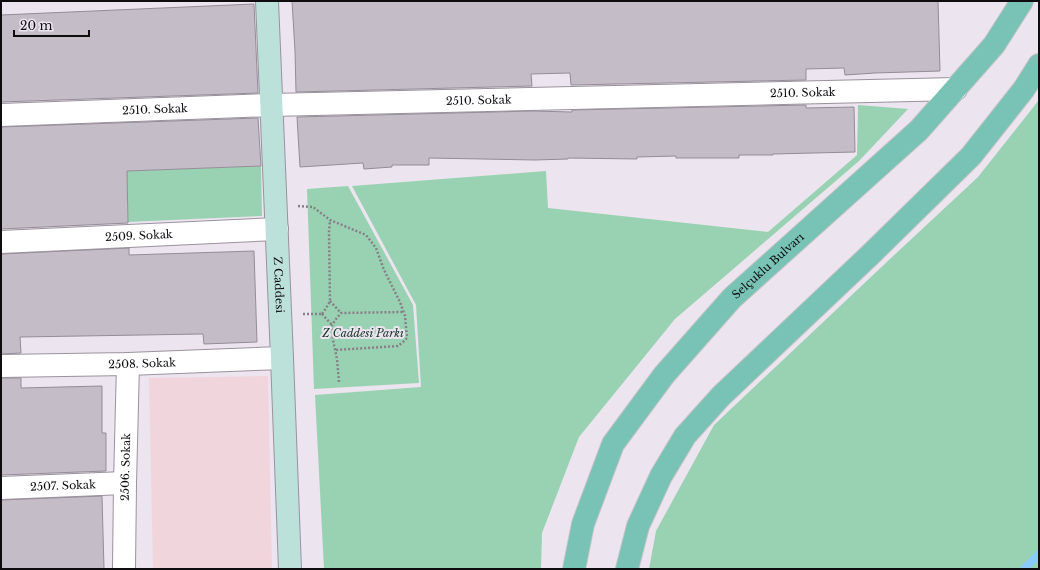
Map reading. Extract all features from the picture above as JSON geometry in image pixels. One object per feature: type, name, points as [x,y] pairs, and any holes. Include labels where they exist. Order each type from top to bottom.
[{"type":"main road","name":"Selçuklu Bulvarı","points":[[574,569],[584,524],[613,444],[664,375],[732,298],[919,130],[994,45],[1022,1]]},
{"type":"main road","points":[[627,569],[638,526],[661,476],[685,436],[721,396],[870,255],[971,156],[1024,89],[1039,65]]},
{"type":"street","name":"Z Caddesi","points":[[267,1],[290,569]]},
{"type":"street","name":"2510. Sokak","points":[[1,115],[271,106],[956,89]]},
{"type":"street","name":"2509. Sokak","points":[[1,242],[277,229]]},
{"type":"street","name":"2508. Sokak","points":[[1,366],[128,364],[282,358]]},
{"type":"street","name":"2506. Sokak","points":[[124,569],[124,483],[128,364]]},
{"type":"street","name":"2507. Sokak","points":[[1,488],[124,483]]},
{"type":"path","points":[[276,208],[301,205],[313,207],[330,220],[366,235],[376,248],[384,270],[400,302],[407,330],[407,338],[398,346],[336,350]]},
{"type":"path","points":[[330,220],[330,301],[322,314],[332,325]]},
{"type":"path","points":[[330,301],[341,313],[403,312]]},
{"type":"path","points":[[339,382],[336,350],[332,340],[332,325],[341,313]]},
{"type":"shaded area","points":[[268,376],[272,569],[153,569],[149,378]]},
{"type":"green space","points":[[1039,100],[1039,569],[649,569],[656,531],[714,425],[978,177]]},
{"type":"green space","points":[[858,105],[908,109],[859,161],[675,319],[579,437],[542,533],[541,569],[324,569],[315,395],[421,387],[416,305],[352,186],[546,171],[548,208],[768,232],[857,155]]},
{"type":"green space","points":[[261,166],[262,216],[128,222],[126,171]]},
{"type":"green space","name":"Z Caddesi Parkı","points":[[348,186],[413,305],[419,383],[314,389],[307,189]]},
{"type":"building","points":[[292,1],[938,1],[940,71],[845,75],[844,68],[806,69],[806,80],[571,85],[570,73],[531,74],[532,86],[296,92]]},
{"type":"building","points":[[254,4],[258,93],[1,102],[1,15]]},
{"type":"building","points":[[806,105],[806,108],[854,107],[855,152],[739,155],[739,158],[676,158],[676,156],[637,157],[637,159],[568,158],[535,160],[429,158],[429,165],[392,165],[392,167],[364,169],[363,163],[300,167],[297,117],[533,111],[572,112],[572,110]]},
{"type":"building","points":[[258,118],[261,166],[127,171],[128,223],[1,229],[1,127]]},
{"type":"building","points":[[129,248],[129,255],[254,251],[257,342],[204,344],[203,334],[20,337],[21,353],[1,354],[1,254]]},
{"type":"building","points":[[1,378],[21,378],[21,388],[102,386],[102,433],[106,433],[106,471],[1,475]]},
{"type":"building","points":[[102,496],[104,569],[1,569],[1,500]]},
{"type":"waterway","points":[[1024,569],[1039,554]]}]
